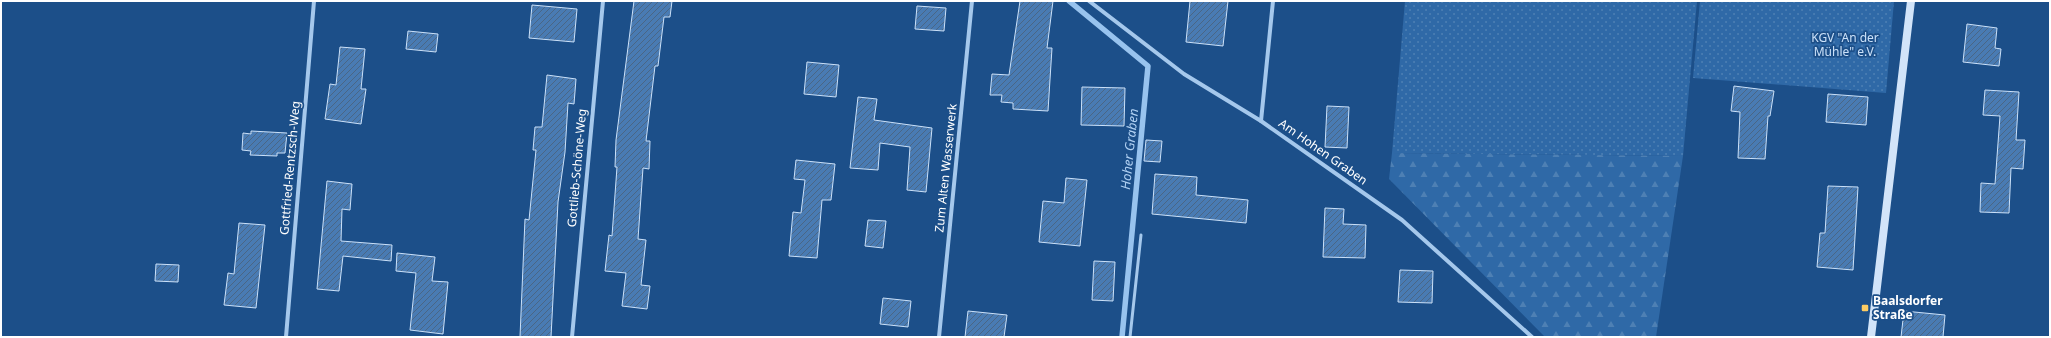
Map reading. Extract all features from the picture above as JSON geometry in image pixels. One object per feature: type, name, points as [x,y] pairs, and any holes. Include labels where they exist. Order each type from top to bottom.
[{"type":"main road","points":[[1871,337],[1911,1]]},
{"type":"street","name":"Gottfried-Rentzsch-Weg","points":[[286,337],[314,1]]},
{"type":"street","name":"Gottlieb-Schöne-Weg","points":[[572,337],[603,1]]},
{"type":"street","name":"Zum Alten Wasserwerk","points":[[939,337],[972,1]]},
{"type":"street","name":"Am Hohen Graben","points":[[1089,1],[1184,74],[1261,121],[1402,220],[1532,337]]},
{"type":"street","points":[[1261,121],[1273,1]]},
{"type":"lane","points":[[1130,337],[1141,235]]},
{"type":"green space","points":[[1405,1],[1697,1],[1683,156],[1392,153]]},
{"type":"green space","name":"KGV \"An der Mühle\" e.V.","points":[[1700,1],[1894,1],[1886,93],[1693,78]]},
{"type":"green space","points":[[1392,153],[1683,156],[1656,337],[1545,337],[1389,179]]},
{"type":"building","points":[[634,1],[672,1],[670,17],[664,17],[658,66],[655,66],[646,141],[650,141],[649,169],[643,168],[638,239],[646,240],[641,285],[650,286],[647,309],[622,306],[626,273],[605,271],[609,235],[612,236],[617,167],[615,167],[616,140]]},
{"type":"building","points":[[1020,1],[1053,1],[1047,48],[1052,48],[1048,111],[1013,109],[1013,103],[1001,102],[1002,95],[990,95],[992,74],[1009,75]]},
{"type":"building","points":[[1190,1],[1228,1],[1223,46],[1186,42]]},
{"type":"building","points":[[532,5],[577,9],[574,42],[529,38]]},
{"type":"building","points":[[917,6],[946,8],[944,31],[915,29]]},
{"type":"building","points":[[1967,24],[1997,28],[1995,48],[2001,49],[1999,66],[1963,62]]},
{"type":"building","points":[[408,31],[438,34],[436,52],[406,49]]},
{"type":"building","points":[[340,47],[365,49],[361,89],[366,89],[361,124],[325,119],[330,84],[336,85]]},
{"type":"building","points":[[807,62],[839,65],[836,97],[804,94]]},
{"type":"building","points":[[547,75],[576,79],[574,104],[568,103],[565,152],[558,202],[551,337],[520,337],[525,219],[529,220],[536,150],[533,150],[535,127],[542,127]]},
{"type":"building","points":[[1734,86],[1774,91],[1770,116],[1768,116],[1765,159],[1738,158],[1740,112],[1731,111]]},
{"type":"building","points":[[1082,87],[1125,88],[1124,126],[1081,125]]},
{"type":"building","points":[[1985,90],[2019,92],[2016,140],[2025,140],[2023,169],[2011,168],[2009,213],[1980,212],[1981,183],[1995,184],[2000,116],[1983,115]]},
{"type":"building","points":[[1828,94],[1868,97],[1866,125],[1826,122]]},
{"type":"building","points":[[858,97],[877,99],[874,120],[932,128],[926,192],[907,190],[910,147],[880,143],[878,170],[850,168]]},
{"type":"building","points":[[1327,106],[1349,107],[1347,148],[1325,147]]},
{"type":"building","points":[[251,131],[287,133],[285,153],[277,153],[277,156],[250,155],[251,151],[242,150],[243,133],[251,134]]},
{"type":"building","points":[[1146,140],[1162,141],[1160,162],[1144,161]]},
{"type":"building","points":[[796,160],[835,164],[831,200],[822,200],[817,258],[789,256],[793,212],[801,213],[805,180],[794,179]]},
{"type":"building","points":[[1155,174],[1197,177],[1196,195],[1248,200],[1246,223],[1152,214]]},
{"type":"building","points":[[1066,178],[1087,180],[1080,246],[1039,242],[1043,201],[1064,203]]},
{"type":"building","points":[[327,181],[352,184],[350,210],[342,209],[341,241],[392,245],[391,261],[343,256],[339,291],[317,289]]},
{"type":"building","points":[[1828,186],[1858,187],[1853,270],[1817,267],[1820,233],[1825,233]]},
{"type":"building","points":[[1325,208],[1344,209],[1343,224],[1366,225],[1365,258],[1323,257]]},
{"type":"building","points":[[868,220],[886,221],[883,248],[865,246]]},
{"type":"building","points":[[239,223],[265,225],[256,308],[224,305],[228,273],[234,274]]},
{"type":"building","points":[[397,253],[435,257],[432,281],[448,282],[443,334],[410,330],[416,273],[396,271]]},
{"type":"building","points":[[1094,261],[1115,262],[1113,301],[1092,300]]},
{"type":"building","points":[[156,264],[179,265],[178,282],[155,281]]},
{"type":"building","points":[[1400,270],[1433,271],[1432,303],[1398,302]]},
{"type":"building","points":[[883,298],[911,301],[908,327],[880,324]]},
{"type":"building","points":[[968,311],[1007,315],[1004,337],[965,337]]},
{"type":"building","points":[[1904,311],[1945,315],[1943,337],[1901,337]]},
{"type":"waterway","name":"Hoher Graben","points":[[1069,1],[1148,66],[1122,337]]},
{"type":"place","name":"Baalsdorfer Straße","points":[[1865,308]]}]
